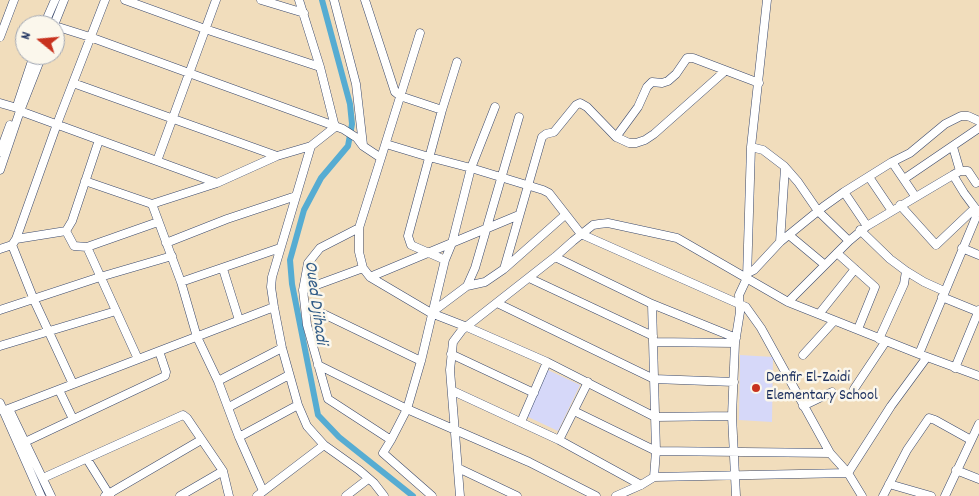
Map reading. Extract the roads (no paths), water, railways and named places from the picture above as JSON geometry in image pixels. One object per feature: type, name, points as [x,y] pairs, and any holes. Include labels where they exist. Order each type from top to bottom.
[{"type":"street","points":[[0,37],[14,0]]},
{"type":"street","points":[[49,15],[54,0]]},
{"type":"street","points":[[59,15],[64,0]]},
{"type":"street","points":[[73,384],[34,300],[14,242],[104,0]]},
{"type":"street","points":[[126,0],[205,29],[320,67]]},
{"type":"street","points":[[158,161],[216,0]]},
{"type":"street","points":[[262,0],[304,13]]},
{"type":"street","points":[[299,0],[339,128]]},
{"type":"street","points":[[334,0],[356,84],[363,146]]},
{"type":"street","points":[[365,0],[395,92],[400,96],[442,110]]},
{"type":"street","points":[[736,496],[732,416],[736,340],[740,304],[739,295],[746,276],[752,147],[767,0]]},
{"type":"street","points":[[65,29],[339,128],[357,138],[363,146],[381,158]]},
{"type":"street","points":[[420,33],[359,228],[359,252],[363,268],[370,277],[431,313],[467,326],[547,362],[654,417],[732,416]]},
{"type":"street","points":[[616,137],[638,107],[647,86],[652,82],[662,83],[668,81],[676,74],[687,58],[693,58],[759,83]]},
{"type":"street","points":[[445,260],[411,245],[408,236],[457,62]]},
{"type":"street","points":[[0,170],[31,65]]},
{"type":"street","points":[[0,152],[38,65]]},
{"type":"street","points":[[504,269],[542,138],[546,134],[554,132],[576,105],[580,104],[587,107],[616,137],[629,143],[636,143],[645,140],[725,71]]},
{"type":"street","points":[[73,83],[278,156]]},
{"type":"street","points":[[0,103],[217,182]]},
{"type":"street","points":[[432,496],[383,453],[407,409],[421,361],[445,260],[452,243],[471,168],[495,107]]},
{"type":"street","points":[[746,276],[780,242],[818,211],[844,192],[910,153],[946,124],[956,118],[968,116],[979,121]]},
{"type":"street","points":[[467,286],[486,229],[518,117]]},
{"type":"street","points":[[85,180],[152,204],[217,182],[278,156],[311,146],[339,128]]},
{"type":"street","points":[[904,179],[979,128]]},
{"type":"street","points":[[0,249],[14,242],[66,231],[72,221],[100,140]]},
{"type":"street","points":[[386,144],[429,158],[528,184],[549,194],[581,234],[746,308],[761,328],[830,453],[848,473],[862,496]]},
{"type":"street","points":[[311,146],[272,277],[271,287],[282,348],[298,405],[307,426],[324,445],[368,479],[384,496]]},
{"type":"street","points":[[752,147],[756,147],[773,156],[798,182],[818,211],[849,241]]},
{"type":"street","points":[[953,147],[962,191],[977,210]]},
{"type":"street","points":[[892,162],[915,196]]},
{"type":"street","points":[[780,242],[785,168]]},
{"type":"street","points":[[788,302],[864,228],[900,205],[957,173],[968,171],[978,182],[962,191]]},
{"type":"street","points":[[869,177],[892,211]]},
{"type":"street","points":[[844,192],[864,228],[890,259],[943,294],[979,311],[955,368]]},
{"type":"street","points":[[166,243],[227,219],[296,196]]},
{"type":"street","points":[[152,204],[181,282],[197,337],[218,381],[260,493],[324,445]]},
{"type":"street","points":[[900,205],[936,245],[977,210]]},
{"type":"street","points":[[918,354],[977,210]]},
{"type":"street","points":[[370,277],[519,215]]},
{"type":"street","points":[[431,313],[467,286],[485,282],[504,269],[565,215]]},
{"type":"street","points":[[66,231],[74,246],[87,248],[158,222]]},
{"type":"street","points":[[460,496],[450,370],[453,342],[467,326],[593,226],[608,223],[660,233],[687,242],[788,302],[918,354],[979,376]]},
{"type":"street","points":[[359,228],[320,248],[308,263],[303,290],[307,325],[328,399],[391,440]]},
{"type":"street","points":[[789,235],[825,265]]},
{"type":"street","points":[[87,248],[138,360]]},
{"type":"street","points":[[181,282],[280,248]]},
{"type":"street","points":[[962,248],[979,255]]},
{"type":"street","points":[[837,253],[875,287],[858,329]]},
{"type":"street","points":[[0,310],[100,277],[172,256]]},
{"type":"street","points":[[555,257],[652,304],[736,340]]},
{"type":"street","points":[[222,268],[239,320]]},
{"type":"street","points":[[303,290],[363,268]]},
{"type":"street","points":[[819,314],[855,269]]},
{"type":"street","points":[[854,390],[882,340],[904,284],[906,271]]},
{"type":"street","points":[[529,278],[653,339],[736,340]]},
{"type":"street","points":[[497,303],[654,379],[734,382]]},
{"type":"street","points":[[652,304],[656,451],[654,477]]},
{"type":"street","points":[[305,306],[421,361]]},
{"type":"street","points":[[6,410],[274,307]]},
{"type":"street","points":[[0,346],[116,311]]},
{"type":"street","points":[[803,355],[834,321]]},
{"type":"street","points":[[218,381],[282,348]]},
{"type":"street","points":[[25,442],[165,376],[166,372],[159,351]]},
{"type":"street","points":[[451,354],[534,393]]},
{"type":"street","points":[[848,473],[891,406],[927,357]]},
{"type":"street","points":[[521,422],[547,362]]},
{"type":"street","points":[[318,365],[407,409],[529,462],[596,496]]},
{"type":"street","points":[[228,407],[289,375]]},
{"type":"street","points":[[559,440],[588,382]]},
{"type":"street","points":[[59,390],[73,419]]},
{"type":"street","points":[[453,392],[559,440],[641,485]]},
{"type":"street","points":[[803,406],[832,392]]},
{"type":"street","points":[[0,403],[25,442],[51,496]]},
{"type":"street","points":[[239,437],[298,405]]},
{"type":"street","points":[[6,410],[41,496]]},
{"type":"street","points":[[574,411],[656,451],[830,453]]},
{"type":"street","points":[[43,478],[183,415],[187,418],[223,471],[229,496]]},
{"type":"street","points":[[883,496],[907,450],[928,418],[971,440]]},
{"type":"street","points":[[945,496],[979,424]]},
{"type":"street","points":[[86,459],[108,495],[201,440]]},
{"type":"street","points":[[458,468],[518,496]]},
{"type":"street","points":[[956,470],[979,479]]},
{"type":"street","points":[[180,496],[223,471]]},
{"type":"street","points":[[616,496],[654,477],[848,473]]},
{"type":"street","points":[[346,496],[368,479]]},
{"type":"street","points":[[889,484],[931,496]]},
{"type":"waterway","name":"Oued Djihadi","points":[[322,0],[350,104],[352,124],[348,146],[321,178],[304,210],[290,260],[292,284],[318,415],[339,437],[413,496]]},
{"type":"place","name":"Denfir El-Zaidi Elementary School","points":[[756,388]]}]
